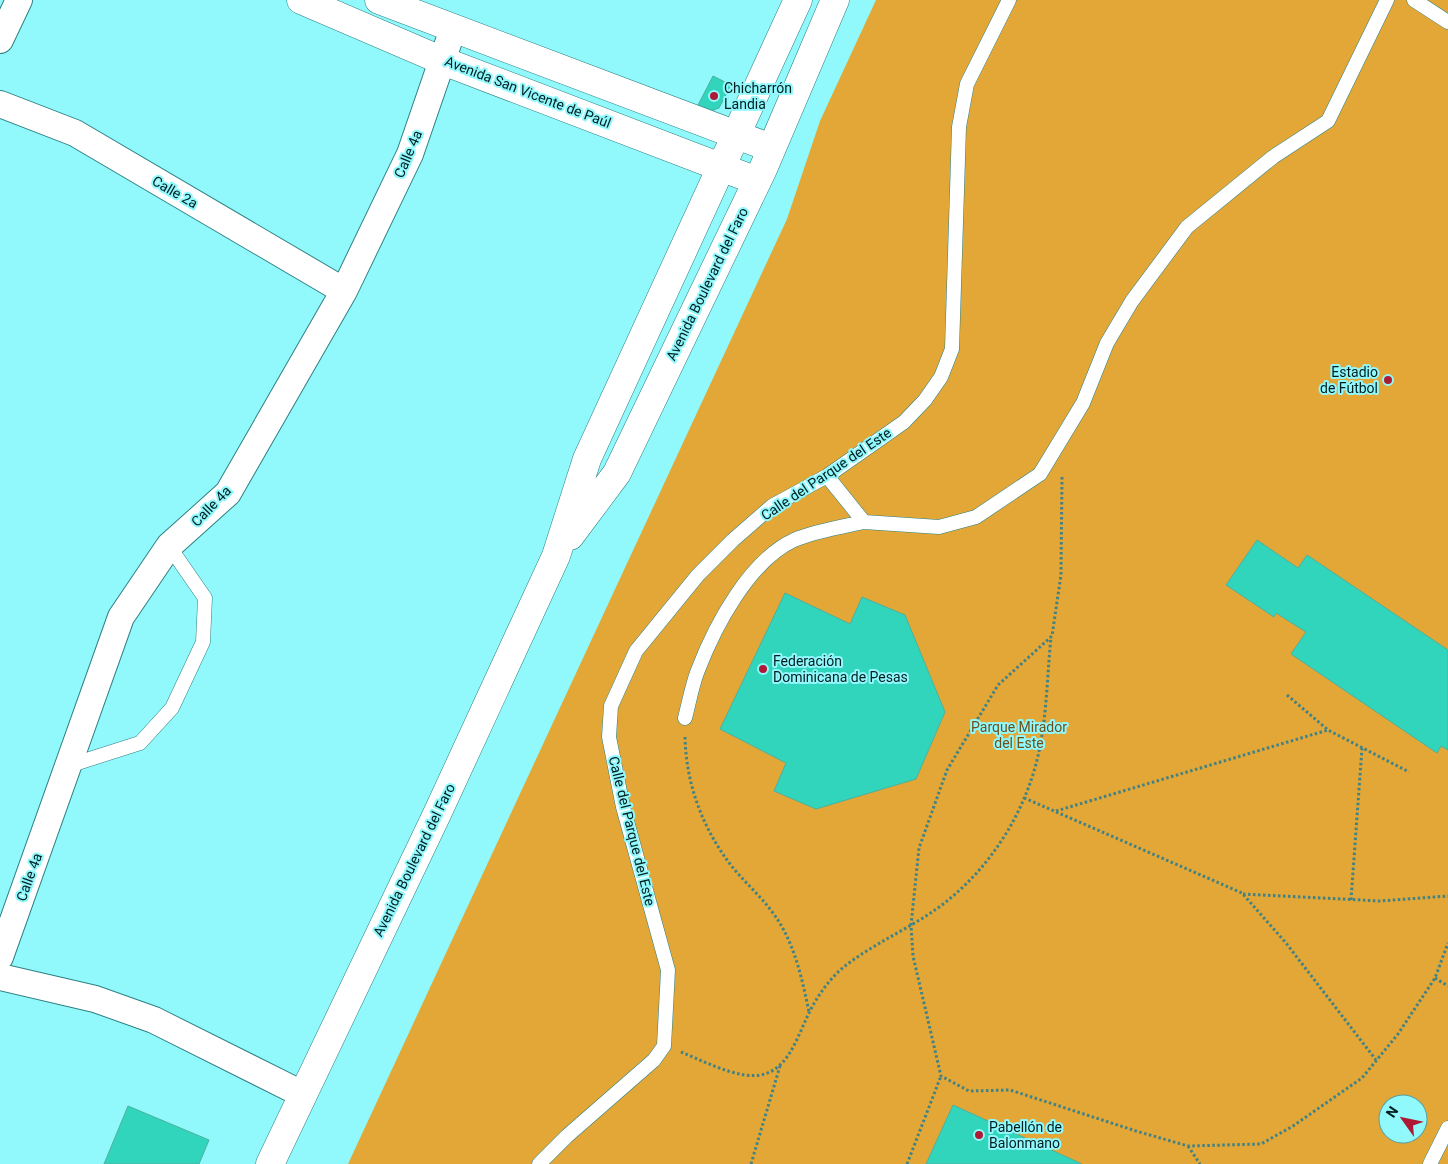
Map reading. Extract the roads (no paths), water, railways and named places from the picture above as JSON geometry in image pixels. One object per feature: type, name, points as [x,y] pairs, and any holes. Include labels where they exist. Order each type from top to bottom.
[{"type":"street","points":[[0,40],[19,0]]},
{"type":"street","name":"Avenida San Vicente de Paúl","points":[[301,0],[443,61],[757,181]]},
{"type":"street","points":[[379,0],[692,119],[736,133],[771,148]]},
{"type":"street","name":"Avenida Boulevard del Faro","points":[[270,1164],[433,822],[556,556],[587,459],[798,0]]},
{"type":"street","name":"Avenida Boulevard del Faro","points":[[556,556],[617,473],[757,181],[835,0]]},
{"type":"street","name":"Calle 4a","points":[[0,957],[121,617],[170,546],[228,493],[344,291],[410,154],[453,29]]},
{"type":"street","name":"Calle 2a","points":[[0,104],[75,133],[344,291]]},
{"type":"street","points":[[0,977],[95,999],[154,1020],[302,1094]]},
{"type":"lane","name":"Calle del Parque del Este","points":[[539,1164],[654,1060],[664,1046],[668,970],[623,807],[609,737],[611,706],[636,652],[698,575],[732,540],[772,506],[827,476],[904,422],[925,400],[941,377],[952,349],[958,127],[967,84],[1009,0]]},
{"type":"lane","points":[[685,718],[698,671],[723,617],[742,588],[767,558],[793,541],[824,531],[864,522],[939,527],[976,517],[1040,474],[1083,402],[1106,343],[1132,301],[1187,227],[1274,157],[1328,121],[1388,0]]},
{"type":"lane","points":[[1414,0],[1448,22]]},
{"type":"lane","points":[[827,476],[864,522]]},
{"type":"lane","points":[[68,766],[140,743],[172,708],[204,642],[205,598],[170,546]]},
{"type":"lane","points":[[1430,1164],[1448,1128]]},
{"type":"place","name":"Chicharrón Landia","points":[[714,96]]},
{"type":"place","name":"Estadio de Fútbol","points":[[1388,380]]},
{"type":"place","name":"Federación Dominicana de Pesas","points":[[763,669]]},
{"type":"place","name":"Pabellón de Balonmano","points":[[979,1135]]},
{"type":"park label","name":"Parque Mirador del Este","points":[[1019,736]]}]
